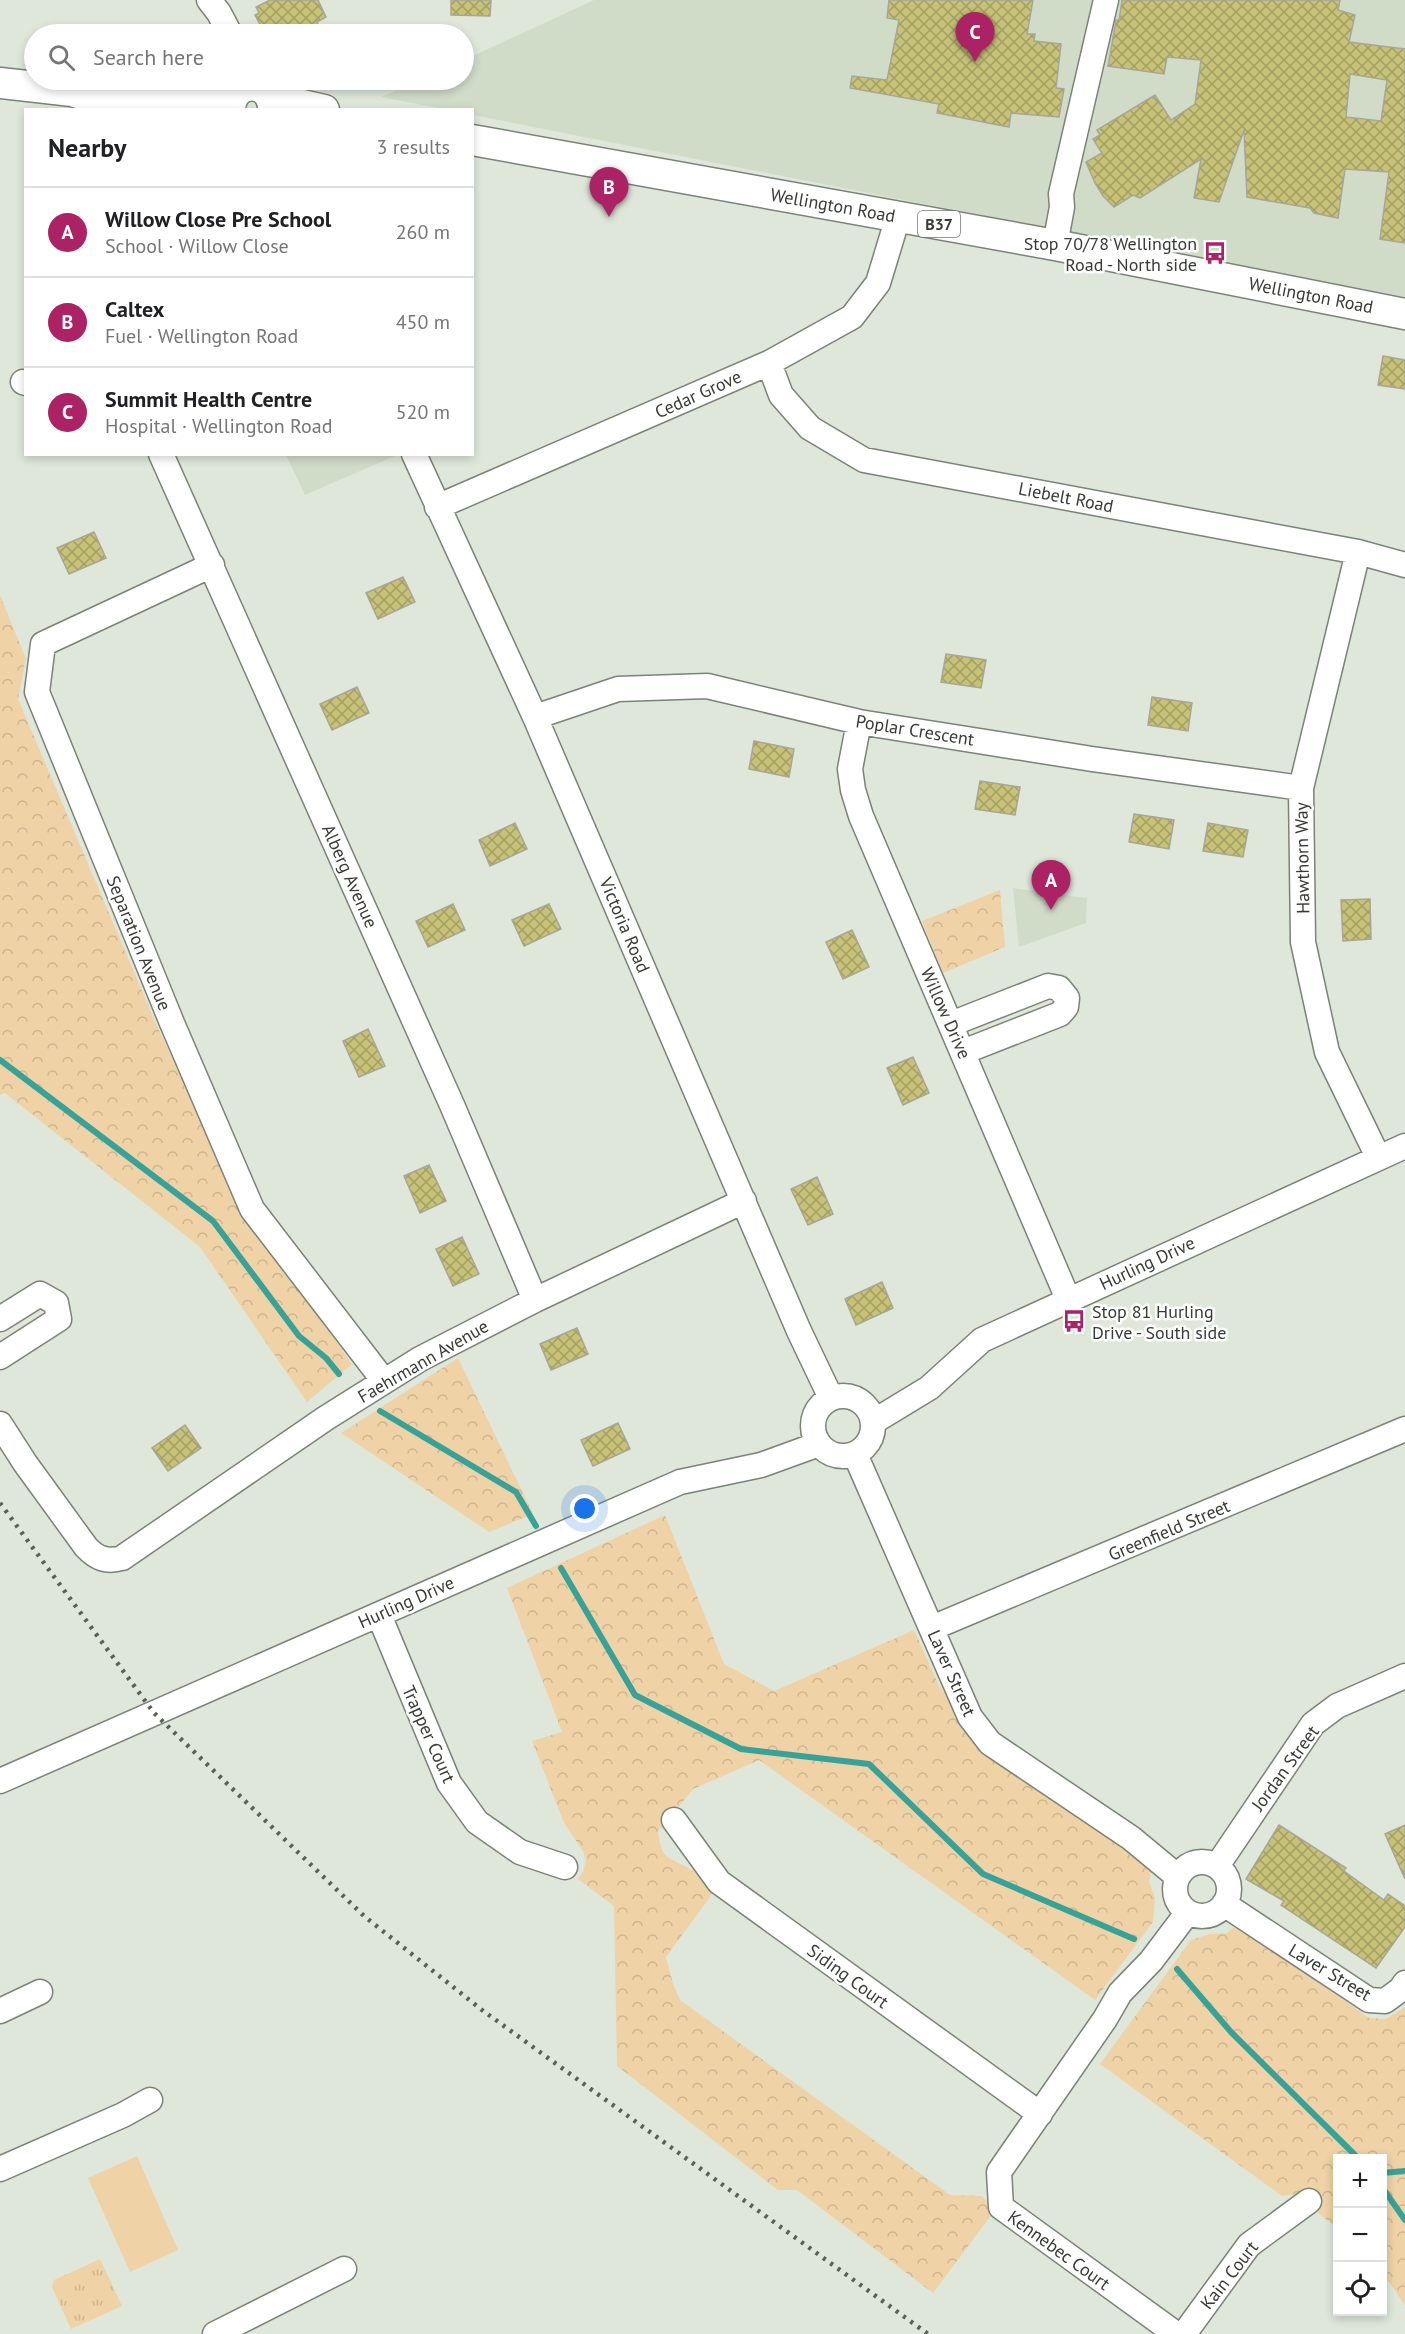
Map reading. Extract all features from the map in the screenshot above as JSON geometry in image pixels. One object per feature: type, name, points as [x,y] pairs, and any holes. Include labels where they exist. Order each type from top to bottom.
[{"type":"main road","points":[[0,83],[24,86]]},
{"type":"main road","points":[[63,90],[87,90]]},
{"type":"main road","points":[[128,90],[233,94],[313,108]]},
{"type":"main road","name":"Wellington Road","points":[[474,140],[1055,245],[1405,314]]},
{"type":"street","points":[[204,0],[210,24]]},
{"type":"street","points":[[209,0],[225,24]]},
{"type":"street","points":[[1055,245],[1062,207],[1061,194],[1106,0]]},
{"type":"street","name":"Cedar Grove","points":[[437,507],[769,363],[852,316],[878,284],[898,217]]},
{"type":"street","name":"Liebelt Road","points":[[769,363],[781,395],[810,428],[864,460],[1358,552],[1405,565]]},
{"type":"street","name":"Alberg Avenue","points":[[162,456],[452,1105],[535,1300]]},
{"type":"street","name":"Victoria Road","points":[[415,456],[535,717],[799,1331],[831,1398]]},
{"type":"street","name":"Hawthorn Way","points":[[1358,552],[1301,788],[1304,942],[1327,1052],[1378,1158]]},
{"type":"street","name":"Separation Avenue","points":[[212,565],[43,644],[37,692],[172,1023],[252,1209],[384,1381]]},
{"type":"street","name":"Poplar Crescent","points":[[535,717],[618,688],[707,686],[859,722],[1092,759],[1301,788]]},
{"type":"street","name":"Willow Drive","points":[[859,722],[850,770],[853,790],[871,844],[951,1024],[1068,1299]]},
{"type":"street","points":[[951,1024],[1048,986],[1059,988],[1067,998],[1066,1007],[1060,1014],[963,1052]]},
{"type":"street","name":"Hurling Drive","points":[[873,1422],[929,1388],[982,1340],[1405,1146]]},
{"type":"street","name":"Faehrmann Avenue","points":[[0,1424],[25,1463],[86,1547],[94,1555],[104,1560],[122,1558],[326,1418],[447,1343],[744,1201]]},
{"type":"street","points":[[0,1319],[40,1294],[56,1303],[59,1319],[0,1357]]},
{"type":"street","points":[[841,1395],[851,1396],[868,1408],[873,1422],[873,1432],[868,1442],[855,1454],[834,1455],[819,1444],[814,1434],[813,1424],[816,1414],[821,1405],[831,1398],[841,1395]]},
{"type":"street","name":"Greenfield Street","points":[[932,1629],[1405,1429]]},
{"type":"street","name":"Hurling Drive","points":[[0,1781],[680,1482],[761,1465],[819,1444]]},
{"type":"street","name":"Laver Street","points":[[855,1454],[970,1718],[990,1743],[1131,1838],[1178,1877]]},
{"type":"street","name":"Trapper Court","points":[[379,1615],[449,1783],[477,1822],[520,1852],[565,1868]]},
{"type":"street","name":"Jordan Street","points":[[1217,1866],[1313,1724],[1337,1706],[1405,1677]]},
{"type":"street","name":"Siding Court","points":[[674,1820],[719,1882],[1040,2114]]},
{"type":"street","points":[[1200,1862],[1217,1866],[1228,1880],[1228,1897],[1219,1910],[1203,1916],[1188,1912],[1182,1907],[1176,1893],[1178,1877],[1191,1865],[1200,1862]]},
{"type":"street","name":"Laver Street","points":[[1224,1904],[1370,2000],[1385,2001],[1405,1983]]},
{"type":"street","name":"Kennebec Court","points":[[1176,2334],[1000,2207],[999,2172],[1105,2019],[1120,1993],[1151,1961],[1188,1912]]},
{"type":"street","points":[[0,2011],[40,1992]]},
{"type":"street","points":[[0,2169],[123,2115],[150,2100]]},
{"type":"street","name":"Kain Court","points":[[1184,2334],[1249,2245],[1310,2201]]},
{"type":"street","points":[[215,2334],[250,2327],[344,2270]]},
{"type":"shaded area","points":[[594,0],[1405,0],[1405,299],[474,115],[474,108],[438,108],[381,97],[397,90],[474,90],[474,55]]},
{"type":"shaded area","points":[[286,456],[395,456],[305,495]]},
{"type":"shaded area","points":[[1013,888],[1087,898],[1086,923],[1019,947]]},
{"type":"green space","points":[[0,595],[26,659],[18,699],[157,1026],[241,1206],[352,1364],[307,1402],[200,1247],[5,1093],[0,1095]]},
{"type":"green space","points":[[1000,890],[1005,947],[943,973],[922,921]]},
{"type":"green space","points":[[458,1358],[533,1514],[489,1532],[341,1433]]},
{"type":"green space","points":[[665,1515],[724,1664],[774,1691],[914,1630],[940,1688],[950,1697],[965,1731],[980,1750],[1152,1868],[1149,1882],[1155,1898],[1153,1922],[1095,2000],[759,1760],[693,1789],[658,1832],[661,1847],[666,1855],[715,1887],[666,1957],[680,2000],[950,2195],[982,2196],[995,2210],[933,2293],[797,2190],[778,2190],[617,2066],[614,1906],[578,1879],[586,1861],[583,1851],[564,1823],[532,1741],[562,1732],[507,1588]]},
{"type":"green space","points":[[1234,1927],[1258,1941],[1369,2018],[1386,2019],[1405,2007],[1405,2306],[1387,2280],[1387,2154],[1333,2154],[1333,2225],[1320,2215],[1307,2197],[1295,2194],[1282,2196],[1100,2064],[1191,1940],[1209,1934],[1227,1933]]},
{"type":"green space","points":[[137,2156],[178,2250],[130,2272],[88,2178]]},
{"type":"green space","points":[[100,2259],[122,2306],[71,2329],[52,2287],[54,2280]]},
{"type":"building","points":[[270,0],[318,0],[326,17],[317,22],[318,24],[260,24],[255,15],[259,13],[256,7]]},
{"type":"building","points":[[451,0],[491,0],[490,16],[451,15]]},
{"type":"building","points":[[889,0],[1033,0],[1027,34],[1035,34],[1034,41],[1061,44],[1056,88],[1064,89],[1059,117],[1011,113],[1009,127],[937,113],[939,104],[850,88],[852,76],[887,80],[899,20],[887,18]]},
{"type":"building","points":[[1122,0],[1340,0],[1338,10],[1355,15],[1349,42],[1405,49],[1405,243],[1380,239],[1389,172],[1345,169],[1338,218],[1314,213],[1310,208],[1247,197],[1244,130],[1219,202],[1194,198],[1201,159],[1140,198],[1133,195],[1114,207],[1103,196],[1086,162],[1102,153],[1093,139],[1100,135],[1097,130],[1155,95],[1171,120],[1195,104],[1201,60],[1167,57],[1164,74],[1108,66],[1116,20],[1119,20]],"holes":[[[1350,74],[1387,80],[1381,121],[1346,117]]]},
{"type":"building","points":[[1383,356],[1405,360],[1405,389],[1378,385]]},
{"type":"building","points":[[94,532],[106,558],[69,574],[57,548]]},
{"type":"building","points":[[403,577],[415,602],[378,619],[366,593]]},
{"type":"building","points":[[946,654],[986,660],[981,688],[941,682]]},
{"type":"building","points":[[357,687],[369,713],[332,730],[320,704]]},
{"type":"building","points":[[1152,697],[1192,703],[1188,731],[1148,725]]},
{"type":"building","points":[[754,741],[794,749],[789,777],[749,769]]},
{"type":"building","points":[[980,781],[1020,787],[1015,815],[975,809]]},
{"type":"building","points":[[1134,814],[1174,820],[1169,849],[1129,842]]},
{"type":"building","points":[[515,823],[527,849],[490,866],[479,840]]},
{"type":"building","points":[[1208,823],[1248,830],[1243,857],[1203,851]]},
{"type":"building","points":[[1370,899],[1371,939],[1343,941],[1341,900]]},
{"type":"building","points":[[453,904],[465,930],[428,947],[416,921]]},
{"type":"building","points":[[549,904],[561,929],[524,946],[512,920]]},
{"type":"building","points":[[852,930],[869,967],[843,979],[826,942]]},
{"type":"building","points":[[368,1029],[385,1066],[359,1077],[343,1041]]},
{"type":"building","points":[[913,1057],[929,1093],[903,1105],[887,1068]]},
{"type":"building","points":[[429,1165],[446,1201],[420,1213],[404,1176]]},
{"type":"building","points":[[817,1177],[833,1214],[808,1225],[791,1189]]},
{"type":"building","points":[[462,1237],[479,1274],[453,1286],[436,1249]]},
{"type":"building","points":[[882,1282],[893,1308],[856,1325],[845,1299]]},
{"type":"building","points":[[577,1328],[588,1354],[551,1370],[540,1344]]},
{"type":"building","points":[[618,1423],[630,1449],[593,1466],[581,1440]]},
{"type":"building","points":[[185,1425],[201,1448],[168,1471],[152,1448]]},
{"type":"building","points":[[1279,1825],[1346,1868],[1344,1871],[1384,1900],[1388,1894],[1405,1906],[1405,1927],[1376,1968],[1281,1905],[1284,1901],[1246,1879]]},
{"type":"building","points":[[1405,1825],[1405,1879],[1385,1834]]},
{"type":"waterway","points":[[0,1060],[213,1221],[299,1336],[326,1358],[339,1374]]},
{"type":"waterway","points":[[380,1411],[516,1492],[536,1526]]},
{"type":"waterway","points":[[561,1568],[635,1695],[741,1749],[869,1764],[983,1874],[1134,1939]]},
{"type":"waterway","points":[[1177,1969],[1231,2032],[1354,2154]]},
{"type":"waterway","points":[[1387,2173],[1405,2171]]},
{"type":"waterway","points":[[1387,2194],[1405,2220]]},
{"type":"railway","points":[[0,1503],[154,1713],[364,1916],[482,2010],[928,2334]]},
{"type":"place","name":"Summit Health Centre","points":[[975,62]]},
{"type":"place","name":"Caltex","points":[[609,217]]},
{"type":"place","name":"Stop 70/78 Wellington Road - North side","points":[[1215,253]]},
{"type":"place","name":"Willow Close Pre School","points":[[1051,910]]},
{"type":"place","name":"Stop 81 Hurling Drive - South side","points":[[1074,1321]]}]
